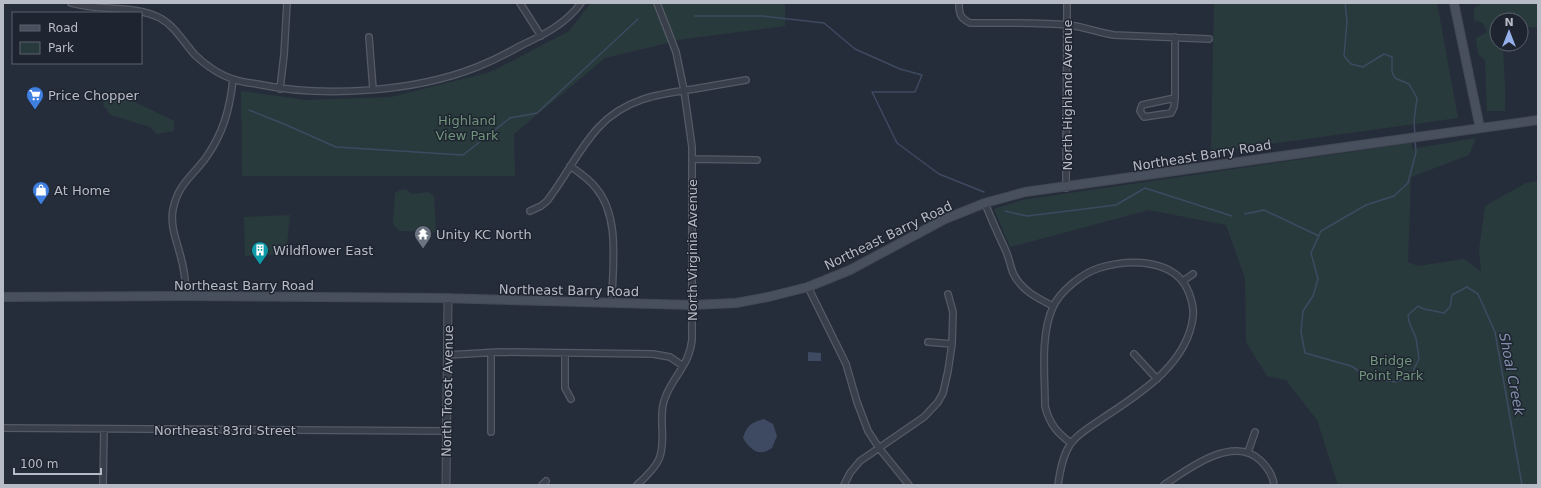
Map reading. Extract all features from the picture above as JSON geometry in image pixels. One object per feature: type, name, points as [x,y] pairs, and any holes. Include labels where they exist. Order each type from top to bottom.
[{"type":"main road","points":[[1454,3],[1480,128]]},
{"type":"main road","name":"Northeast Barry Road","points":[[3,298],[186,296],[448,298],[692,305],[736,303],[808,287],[850,270],[945,219],[985,203],[1025,192],[1066,188],[1277,156],[1538,120]]},
{"type":"street","points":[[72,3],[94,8],[137,10],[161,19],[172,27],[196,56],[206,65],[233,79],[280,89],[322,92],[373,89],[433,80],[477,67],[541,36],[558,26],[573,14],[581,3]]},
{"type":"street","points":[[280,89],[284,55],[286,3]]},
{"type":"street","points":[[520,3],[541,36]]},
{"type":"street","name":"North Virginia Avenue","points":[[637,485],[651,473],[659,460],[663,442],[662,406],[669,390],[689,355],[691,348],[693,159],[684,90],[676,52],[657,3]]},
{"type":"street","points":[[960,3],[961,16],[964,20],[970,23],[1067,25],[1089,28],[1103,34],[1209,39]]},
{"type":"street","name":"North Highland Avenue","points":[[1066,188],[1067,3]]},
{"type":"street","points":[[369,37],[373,89]]},
{"type":"street","points":[[1174,98],[1142,105],[1140,111],[1144,117],[1172,114],[1174,107],[1175,37]]},
{"type":"street","points":[[186,296],[184,268],[172,225],[172,212],[177,193],[186,179],[208,154],[224,126],[233,79]]},
{"type":"street","points":[[530,211],[541,206],[547,201],[598,128],[615,113],[630,103],[648,96],[746,80]]},
{"type":"street","points":[[693,159],[757,160]]},
{"type":"street","points":[[570,166],[584,176],[597,189],[611,216],[613,236],[612,303]]},
{"type":"street","points":[[985,203],[998,237],[1005,249],[1014,276],[1032,295],[1053,306]]},
{"type":"street","points":[[1058,485],[1061,468],[1072,442],[1157,379],[1177,356],[1190,330],[1193,317],[1193,308],[1190,294],[1183,281],[1170,270],[1154,265],[1126,264],[1098,269],[1080,278],[1066,290],[1053,306],[1046,340],[1045,406],[1047,416],[1052,426],[1072,442]]},
{"type":"street","points":[[1183,281],[1193,274]]},
{"type":"street","points":[[808,287],[842,354],[868,431],[879,448],[909,485]]},
{"type":"street","points":[[844,485],[850,473],[860,461],[924,417],[938,402],[948,371],[952,344],[953,312],[948,294]]},
{"type":"street","name":"North Troost Avenue","points":[[446,485],[448,298]]},
{"type":"street","points":[[928,342],[952,344]]},
{"type":"street","points":[[448,355],[491,353],[653,354],[670,357],[683,366]]},
{"type":"street","points":[[490,432],[491,353]]},
{"type":"street","points":[[565,353],[565,388],[571,399]]},
{"type":"street","points":[[1134,354],[1157,379]]},
{"type":"street","name":"Northeast 83rd Street","points":[[3,428],[446,431]]},
{"type":"street","points":[[103,485],[104,429]]},
{"type":"street","points":[[1248,452],[1255,432]]},
{"type":"street","points":[[1164,485],[1184,472],[1216,455],[1236,451],[1248,452],[1257,457],[1268,468],[1274,485]]},
{"type":"green space","name":"Highland View Park","points":[[591,3],[785,3],[785,26],[684,39],[605,58],[514,134],[515,176],[242,176],[241,91],[306,100],[391,97],[483,74],[495,70],[569,31]]},
{"type":"green space","points":[[1214,3],[1437,3],[1458,118],[1211,152]]},
{"type":"green space","points":[[1482,3],[1538,3],[1538,27],[1529,27],[1529,12],[1489,12],[1489,52],[1503,52],[1505,111],[1487,111],[1485,60],[1478,54],[1476,38],[1487,32],[1483,23],[1474,20],[1474,8]]},
{"type":"green space","points":[[106,90],[174,121],[174,131],[157,134],[150,127],[111,115],[103,105]]},
{"type":"green space","name":"Bridge Point Park","points":[[1476,138],[1469,155],[1411,177],[1408,262],[1418,266],[1464,259],[1481,272],[1479,250],[1485,206],[1526,183],[1538,181],[1538,485],[1338,485],[1317,420],[1286,380],[1267,376],[1246,342],[1245,278],[1226,225],[1149,210],[1010,247],[994,209],[1022,200],[1412,143],[1412,149]]},
{"type":"green space","points":[[406,189],[412,194],[428,192],[434,196],[436,232],[399,231],[393,224],[395,193]]},
{"type":"green space","points":[[290,215],[286,254],[245,256],[244,217]]},
{"type":"water","points":[[808,352],[821,353],[821,361],[808,361]]},
{"type":"water","points":[[764,419],[773,424],[777,436],[772,448],[765,452],[757,452],[743,438],[750,425]]},
{"type":"waterway","name":"Shoal Creek","points":[[1345,3],[1347,21],[1344,56],[1351,64],[1363,67],[1384,54],[1392,57],[1392,72],[1395,78],[1409,84],[1417,98],[1414,121],[1415,135]]},
{"type":"waterway","points":[[695,16],[762,16],[824,23],[855,49],[900,69],[922,75],[915,92],[872,92],[897,143],[939,174],[984,192]]},
{"type":"waterway","points":[[249,110],[336,147],[463,155],[510,118],[537,113],[638,19]]},
{"type":"waterway","name":"Shoal Creek","points":[[1415,141],[1416,152],[1408,183],[1394,196],[1366,205],[1321,231],[1311,253],[1318,279],[1313,296],[1303,311],[1301,332],[1305,353],[1351,366],[1371,379],[1396,382],[1411,375],[1419,359],[1416,338],[1409,322],[1408,315],[1418,306],[1424,309],[1444,313],[1450,307],[1452,295],[1467,287],[1478,294],[1495,332],[1522,485]]},
{"type":"waterway","points":[[1005,211],[1027,216],[1116,205],[1145,188],[1232,216]]},
{"type":"waterway","points":[[1245,214],[1264,210],[1319,236]]},
{"type":"place","name":"Price Chopper","points":[[35,110]]},
{"type":"place","name":"At Home","points":[[41,205]]},
{"type":"place","name":"Unity KC North","points":[[423,249]]},
{"type":"place","name":"Wildflower East","points":[[260,265]]}]
